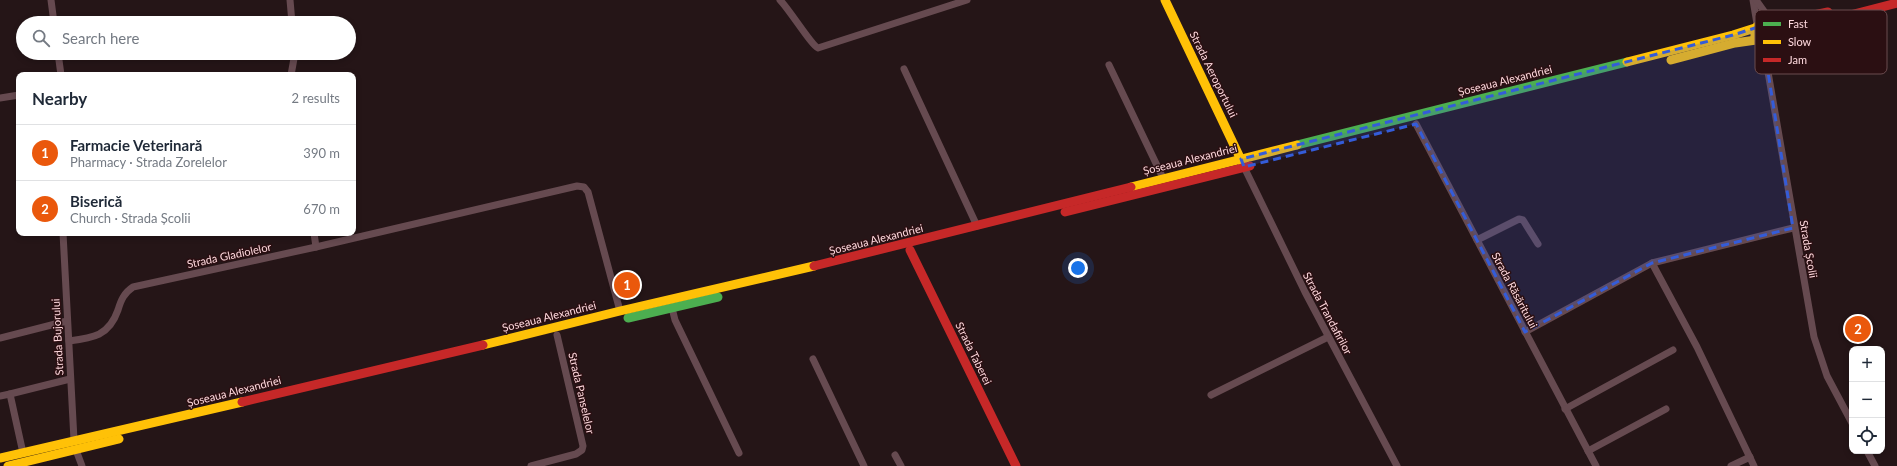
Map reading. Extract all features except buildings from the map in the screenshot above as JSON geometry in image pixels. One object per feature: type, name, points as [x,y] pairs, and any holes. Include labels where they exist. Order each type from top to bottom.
[{"type":"main road","name":"Strada Aeroportului","points":[[1165,0],[1242,163]]},
{"type":"main road","name":"Șoseaua Alexandriei","points":[[1837,10],[1876,0]]},
{"type":"main road","name":"Șoseaua Alexandriei","points":[[1870,10],[1897,3]]},
{"type":"main road","name":"Șoseaua Alexandriei","points":[[8,466],[910,250],[1733,35],[1755,26]]},
{"type":"main road","name":"Șoseaua Alexandriei","points":[[0,458],[516,338],[620,310],[844,259],[1163,178],[1242,163],[1416,124],[1735,44],[1755,42]]},
{"type":"main road","name":"Strada Taberei","points":[[910,250],[1016,466]]},
{"type":"street","points":[[51,0],[53,16]]},
{"type":"street","points":[[290,0],[291,16]]},
{"type":"street","points":[[780,0],[790,10],[811,43],[818,48],[967,0]]},
{"type":"street","points":[[1753,0],[1755,17]]},
{"type":"street","points":[[1756,0],[1764,10]]},
{"type":"street","points":[[59,60],[61,72]]},
{"type":"street","points":[[291,72],[293,60]]},
{"type":"street","points":[[1109,65],[1163,178]]},
{"type":"street","points":[[904,69],[977,226]]},
{"type":"street","name":"Strada Școlii","points":[[1768,74],[1794,228],[1817,349],[1827,376],[1849,418]]},
{"type":"street","points":[[0,98],[16,95]]},
{"type":"street","name":"Strada Răsăritului","points":[[1416,124],[1596,466]]},
{"type":"street","name":"Strada Trandafirilor","points":[[1242,163],[1286,256],[1397,466]]},
{"type":"street","name":"Strada Gladiolelor","points":[[69,341],[97,336],[106,330],[113,321],[121,299],[126,291],[133,287],[316,247],[570,188],[584,187],[588,192],[620,310]]},
{"type":"street","points":[[1477,240],[1519,218],[1523,220],[1538,244]]},
{"type":"street","points":[[1525,332],[1652,263],[1794,228]]},
{"type":"street","name":"Strada Bujorului","points":[[63,236],[74,440]]},
{"type":"street","points":[[314,236],[316,247]]},
{"type":"street","points":[[1652,263],[1696,346],[1754,466]]},
{"type":"street","points":[[672,308],[675,320],[739,453]]},
{"type":"street","points":[[0,338],[67,321]]},
{"type":"street","name":"Strada Panselelor","points":[[531,466],[576,454],[582,450],[583,446],[557,335]]},
{"type":"street","points":[[1211,395],[1328,337]]},
{"type":"street","points":[[1565,409],[1673,350]]},
{"type":"street","points":[[813,359],[864,466]]},
{"type":"street","points":[[0,396],[70,379]]},
{"type":"street","points":[[10,394],[23,453]]},
{"type":"street","points":[[1588,451],[1666,409]]},
{"type":"street","points":[[76,450],[82,466]]},
{"type":"street","points":[[1869,454],[1875,466]]},
{"type":"street","points":[[895,455],[901,466]]},
{"type":"street","points":[[1732,466],[1750,457]]},
{"type":"highlighted area","points":[[1764,20],[1771,21],[1780,29],[1776,42],[1760,48],[1768,72],[1793,228],[1652,263],[1525,332],[1416,124],[1244,167],[1241,159],[1733,35],[1755,28]]},
{"type":"traffic: fast","points":[[1297,145],[1627,62]]},
{"type":"traffic: fast","points":[[628,318],[718,297]]},
{"type":"traffic: slow","points":[[1165,0],[1243,164]]},
{"type":"traffic: slow","points":[[1627,62],[1755,28]]},
{"type":"traffic: slow","points":[[1755,28],[1755,37]]},
{"type":"traffic: slow","points":[[1671,60],[1735,43],[1755,40]]},
{"type":"traffic: slow","points":[[1131,187],[1297,145]]},
{"type":"traffic: slow","points":[[483,345],[620,311],[814,266]]},
{"type":"traffic: slow","points":[[0,458],[242,402]]},
{"type":"traffic: slow","points":[[8,466],[119,439]]},
{"type":"traffic: jam","points":[[1870,10],[1897,3]]},
{"type":"traffic: jam","points":[[1065,212],[1250,166]]},
{"type":"traffic: jam","points":[[814,266],[1131,187]]},
{"type":"traffic: jam","points":[[910,250],[1016,466]]},
{"type":"traffic: jam","points":[[242,402],[483,345]]},
{"type":"place","name":"Farmacie Veterinară","points":[[627,285]]},
{"type":"place","name":"Biserică","points":[[1858,329]]}]
